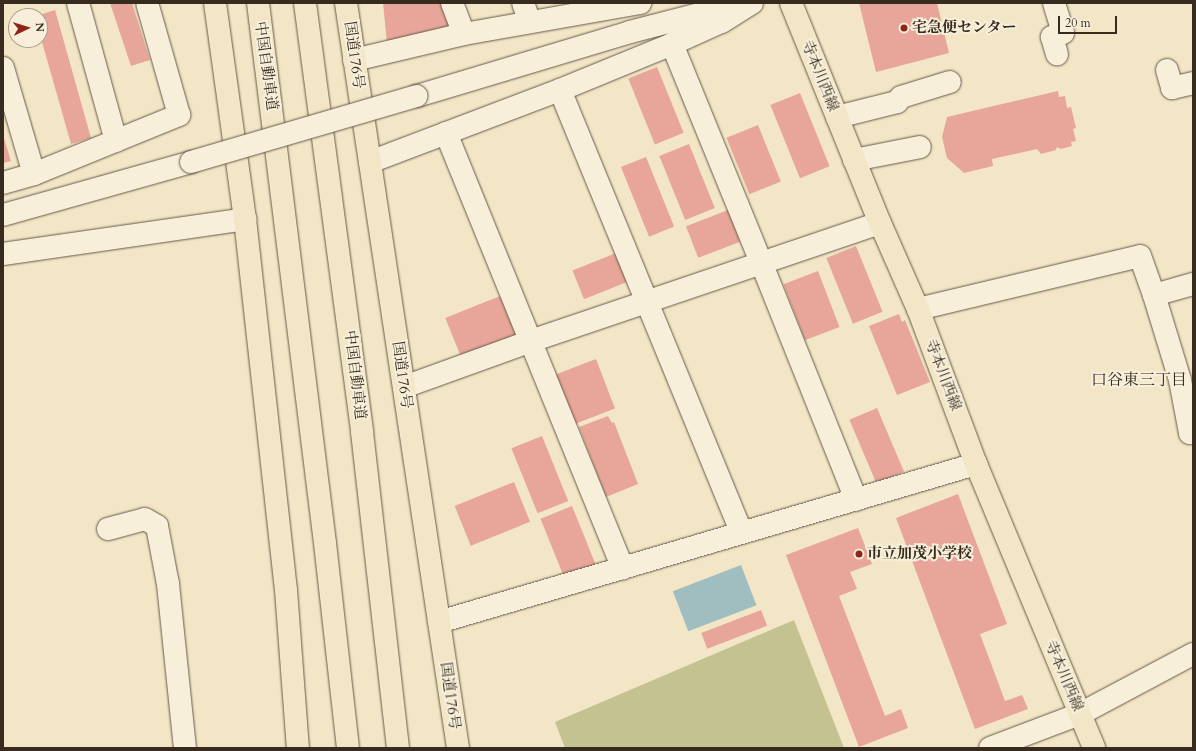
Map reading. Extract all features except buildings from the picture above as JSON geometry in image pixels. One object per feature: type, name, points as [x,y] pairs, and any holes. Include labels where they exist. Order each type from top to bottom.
[{"type":"main road","points":[[215,3],[244,219],[286,590],[298,748]]},
{"type":"main road","name":"中国自動車道","points":[[258,3],[326,543],[348,748]]},
{"type":"main road","name":"中国自動車道","points":[[305,3],[362,432],[398,748]]},
{"type":"main road","name":"国道176号","points":[[346,3],[458,748]]},
{"type":"main road","name":"寺本川西線","points":[[790,3],[880,223],[918,309],[976,464],[1094,748]]},
{"type":"street","points":[[78,3],[116,141]]},
{"type":"street","points":[[3,183],[34,174],[179,115],[147,3]]},
{"type":"street","points":[[452,3],[464,34]]},
{"type":"street","points":[[354,60],[464,34],[527,13],[640,3]]},
{"type":"street","points":[[3,216],[417,96],[630,32],[741,3]]},
{"type":"street","points":[[370,162],[560,90],[672,44],[721,22],[752,3]]},
{"type":"street","points":[[1054,3],[1062,33],[1052,36],[1057,54]]},
{"type":"street","points":[[672,44],[762,262],[856,500]]},
{"type":"street","points":[[3,68],[34,174]]},
{"type":"street","points":[[837,117],[897,102],[901,96],[950,82]]},
{"type":"street","points":[[560,90],[741,532]]},
{"type":"street","points":[[446,133],[623,568]]},
{"type":"street","points":[[854,160],[920,146]]},
{"type":"street","points":[[3,254],[244,219]]},
{"type":"street","points":[[404,387],[531,341],[648,303],[762,262],[880,223]]},
{"type":"street","points":[[918,309],[1140,256],[1187,379],[1190,433],[1193,432]]},
{"type":"street","points":[[1154,295],[1193,284]]},
{"type":"street","points":[[439,622],[976,464]]},
{"type":"street","points":[[108,529],[145,519],[157,526],[168,584],[184,748]]},
{"type":"street","points":[[990,748],[1080,714],[1193,654]]},
{"type":"shaded area","points":[[794,620],[844,748],[565,748],[555,722]]},
{"type":"water","points":[[741,565],[756,605],[688,631],[673,591]]},
{"type":"place","name":"宅急便センター","points":[[904,28]]},
{"type":"place","name":"市立加茂小学校","points":[[859,554]]},
{"type":"district","name":"口谷東三丁目","points":[[1139,380]]}]
